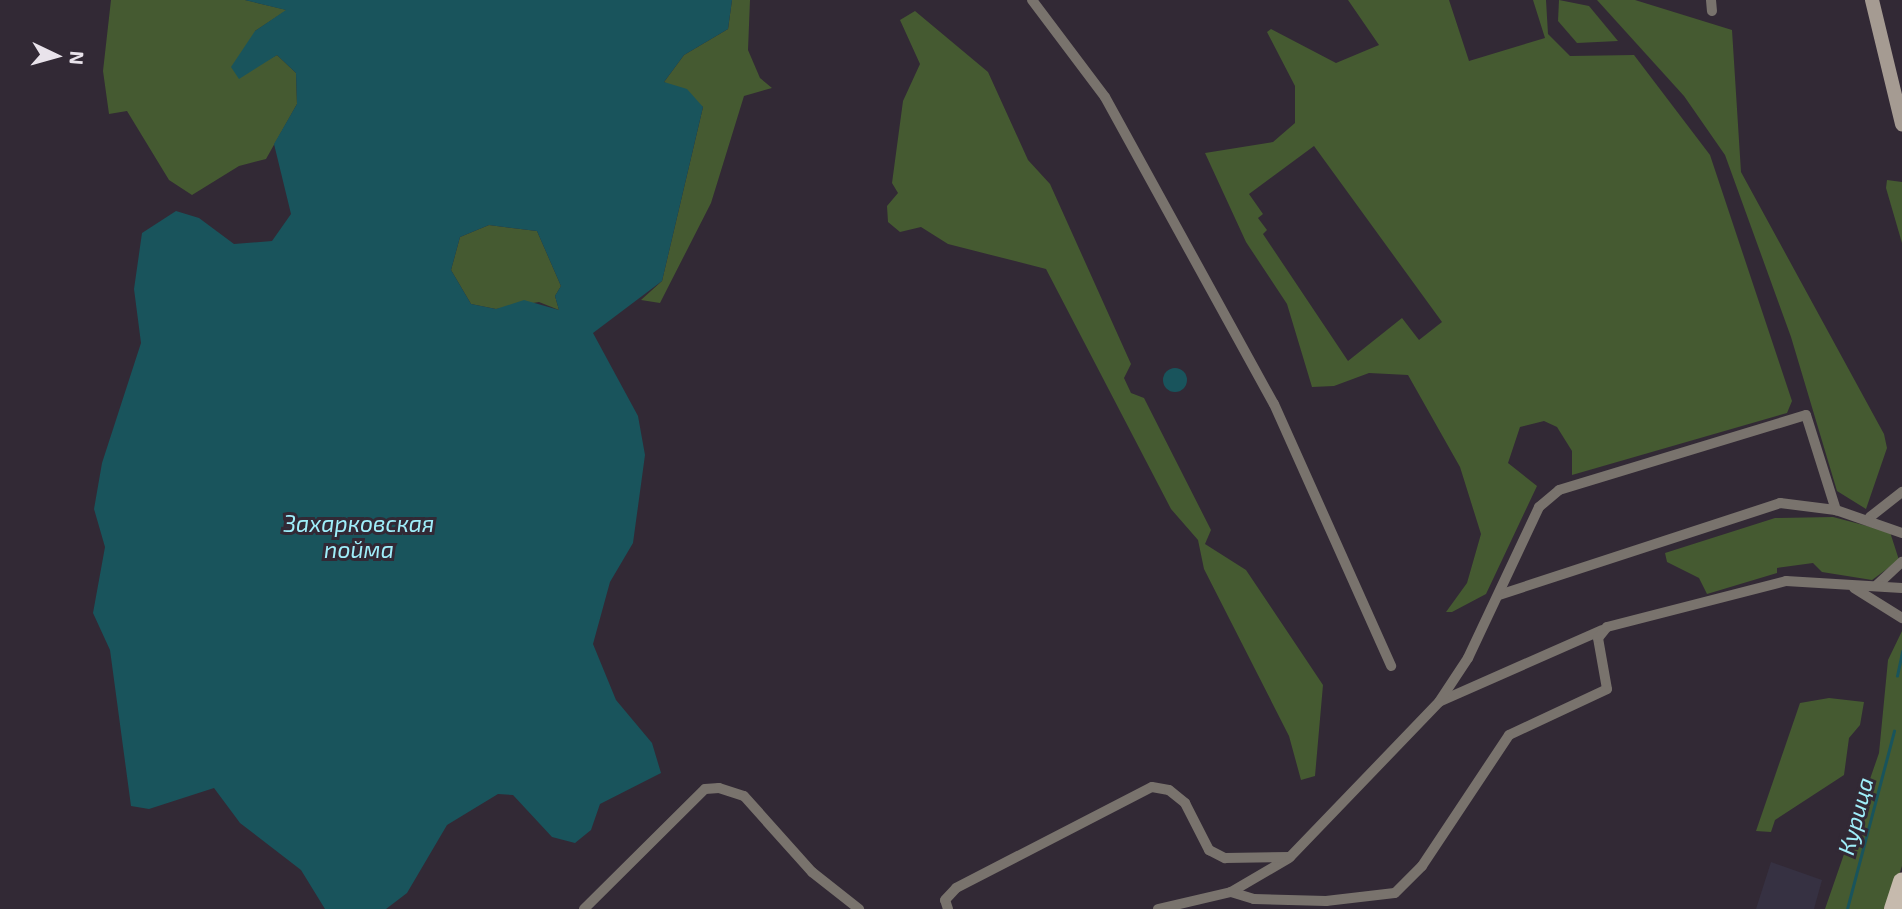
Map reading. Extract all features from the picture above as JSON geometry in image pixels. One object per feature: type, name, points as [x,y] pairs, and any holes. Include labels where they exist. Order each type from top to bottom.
[{"type":"main road","points":[[1872,0],[1902,124]]},
{"type":"main road","points":[[1893,909],[1902,881]]},
{"type":"street","points":[[1032,0],[1105,97],[1274,404],[1391,666]]},
{"type":"street","points":[[1158,909],[1231,892],[1290,857],[1439,702],[1499,595],[1539,508],[1559,490],[1806,415],[1836,510]]},
{"type":"street","points":[[1870,517],[1902,492]]},
{"type":"street","points":[[1499,595],[1780,502],[1870,517],[1902,533]]},
{"type":"street","points":[[1871,586],[1902,562]]},
{"type":"street","points":[[1439,702],[1602,629],[1786,581],[1902,588]]},
{"type":"street","points":[[1845,584],[1902,618]]},
{"type":"street","points":[[1231,892],[1254,899],[1326,901],[1395,892],[1422,866],[1509,735],[1607,689],[1602,629]]},
{"type":"street","points":[[584,909],[705,789],[719,788],[744,796],[812,873],[859,909]]},
{"type":"street","points":[[935,909],[1114,802],[1152,788],[1169,790],[1185,803],[1209,850],[1224,858],[1290,857]]},
{"type":"shaded area","points":[[1771,862],[1822,880],[1814,909],[1756,909]]},
{"type":"green space","points":[[111,0],[245,0],[287,10],[255,31],[264,62],[277,55],[296,73],[297,104],[266,159],[239,166],[192,195],[169,180],[127,111],[109,114],[103,71]]},
{"type":"green space","points":[[732,0],[750,0],[748,50],[760,78],[772,88],[744,96],[711,203],[660,303],[641,300],[662,281],[703,107],[664,82],[684,55],[728,29]]},
{"type":"green space","points":[[1348,0],[1449,0],[1469,61],[1545,38],[1533,0],[1546,0],[1548,34],[1570,56],[1634,55],[1710,155],[1792,401],[1787,413],[1572,475],[1572,451],[1557,427],[1544,421],[1520,427],[1508,463],[1537,486],[1486,594],[1452,612],[1446,612],[1467,583],[1481,534],[1460,467],[1408,375],[1369,373],[1334,386],[1312,387],[1287,304],[1246,242],[1205,153],[1273,142],[1295,123],[1295,86],[1267,32],[1271,29],[1336,63],[1379,45]],"holes":[[[1314,146],[1442,322],[1419,340],[1402,318],[1348,361],[1263,234],[1267,230],[1258,218],[1263,214],[1249,194]]]},
{"type":"green space","points":[[1559,0],[1589,6],[1618,41],[1577,43],[1558,21]]},
{"type":"green space","points":[[1597,0],[1635,0],[1732,30],[1741,172],[1884,434],[1887,448],[1866,509],[1837,491],[1791,337],[1725,155],[1684,96]]},
{"type":"green space","points":[[915,11],[988,72],[1028,160],[1050,184],[1131,364],[1124,378],[1131,393],[1144,398],[1211,530],[1205,544],[1246,570],[1323,685],[1315,776],[1301,780],[1289,736],[1204,569],[1198,540],[1171,509],[1046,269],[948,244],[921,227],[900,232],[888,222],[887,206],[898,193],[892,183],[903,101],[920,64],[900,20]]},
{"type":"green space","points":[[1887,180],[1902,182],[1902,243],[1886,188]]},
{"type":"green space","points":[[489,225],[537,231],[561,286],[555,296],[559,310],[539,302],[496,309],[471,304],[451,270],[460,237]]},
{"type":"green space","points":[[1833,517],[1890,532],[1899,560],[1872,580],[1822,572],[1813,563],[1777,568],[1777,573],[1707,594],[1699,578],[1667,562],[1665,553],[1775,518]]},
{"type":"green space","points":[[1902,631],[1902,866],[1888,909],[1825,909],[1879,753],[1888,660]]},
{"type":"green space","points":[[1829,698],[1864,702],[1860,725],[1849,738],[1844,775],[1775,820],[1771,832],[1756,831],[1800,703]]},
{"type":"water","name":"Захарковская пойма","points":[[245,0],[732,0],[728,29],[684,55],[664,82],[687,89],[703,107],[662,281],[593,333],[638,416],[645,455],[633,543],[610,582],[593,644],[616,700],[652,743],[661,773],[600,804],[591,830],[575,843],[552,837],[513,795],[498,794],[447,825],[407,893],[386,909],[325,909],[301,870],[240,823],[214,788],[149,809],[131,806],[110,650],[93,613],[105,547],[94,509],[102,463],[141,343],[134,289],[142,233],[176,211],[199,218],[234,244],[272,241],[291,214],[274,144],[297,104],[296,73],[277,55],[239,79],[231,67],[255,31],[286,10]],"holes":[[[489,225],[537,231],[561,286],[555,296],[559,310],[524,300],[496,309],[471,304],[451,270],[460,237]]]},
{"type":"water","points":[[1175,368],[1183,372],[1187,380],[1183,388],[1175,392],[1167,388],[1163,380],[1167,372]]},
{"type":"waterway","name":"Курица","points":[[1897,676],[1902,652]]},
{"type":"waterway","name":"Курица","points":[[1847,909],[1894,731]]}]
